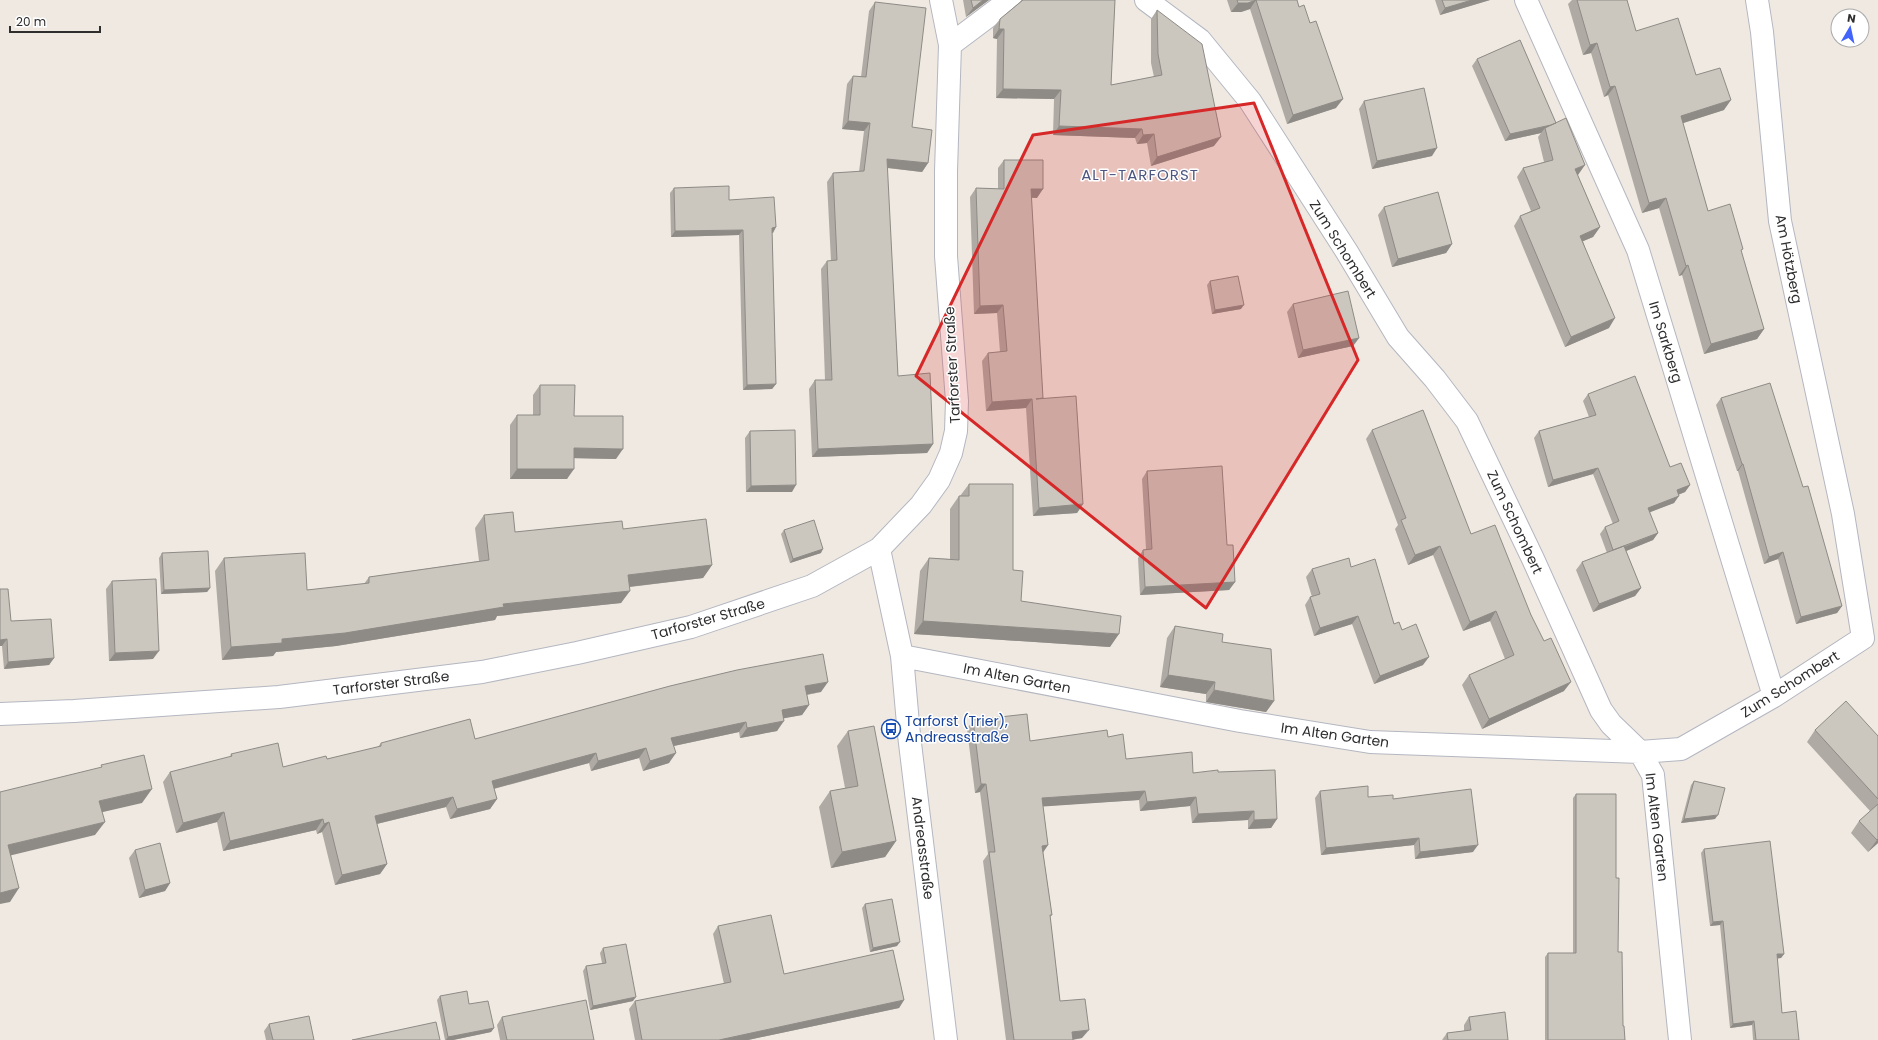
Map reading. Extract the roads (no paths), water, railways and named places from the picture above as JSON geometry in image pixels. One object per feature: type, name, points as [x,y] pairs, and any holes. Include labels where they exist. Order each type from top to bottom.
[{"type":"street","name":"Tarforster Straße","points":[[0,714],[74,711],[279,697],[482,672],[577,653],[691,627],[812,586],[879,549],[921,505],[939,480],[951,453],[956,431],[957,401],[946,256],[946,171],[950,45],[941,0]]},
{"type":"street","points":[[950,45],[1010,0]]},
{"type":"street","name":"Zum Schombert","points":[[1146,0],[1200,40],[1250,101],[1347,252],[1398,338],[1435,379],[1467,421],[1533,559],[1601,710],[1611,724],[1640,752],[1681,749],[1774,696],[1863,638],[1843,514]]},
{"type":"street","name":"Im Sarkberg","points":[[1526,0],[1638,250],[1774,696]]},
{"type":"street","name":"Am Hötzberg","points":[[1757,0],[1762,32],[1780,221],[1843,514]]},
{"type":"street","points":[[879,549],[902,656]]},
{"type":"street","name":"Im Alten Garten","points":[[902,656],[1240,721],[1370,742],[1640,752],[1653,775],[1680,1040]]},
{"type":"street","name":"Andreasstraße","points":[[902,656],[909,735],[946,1040]]},
{"type":"place","name":"Tarforst (Trier), Andreasstraße","points":[[891,729]]},
{"type":"district","name":"ALT-TARFORST","points":[[1140,175]]}]
